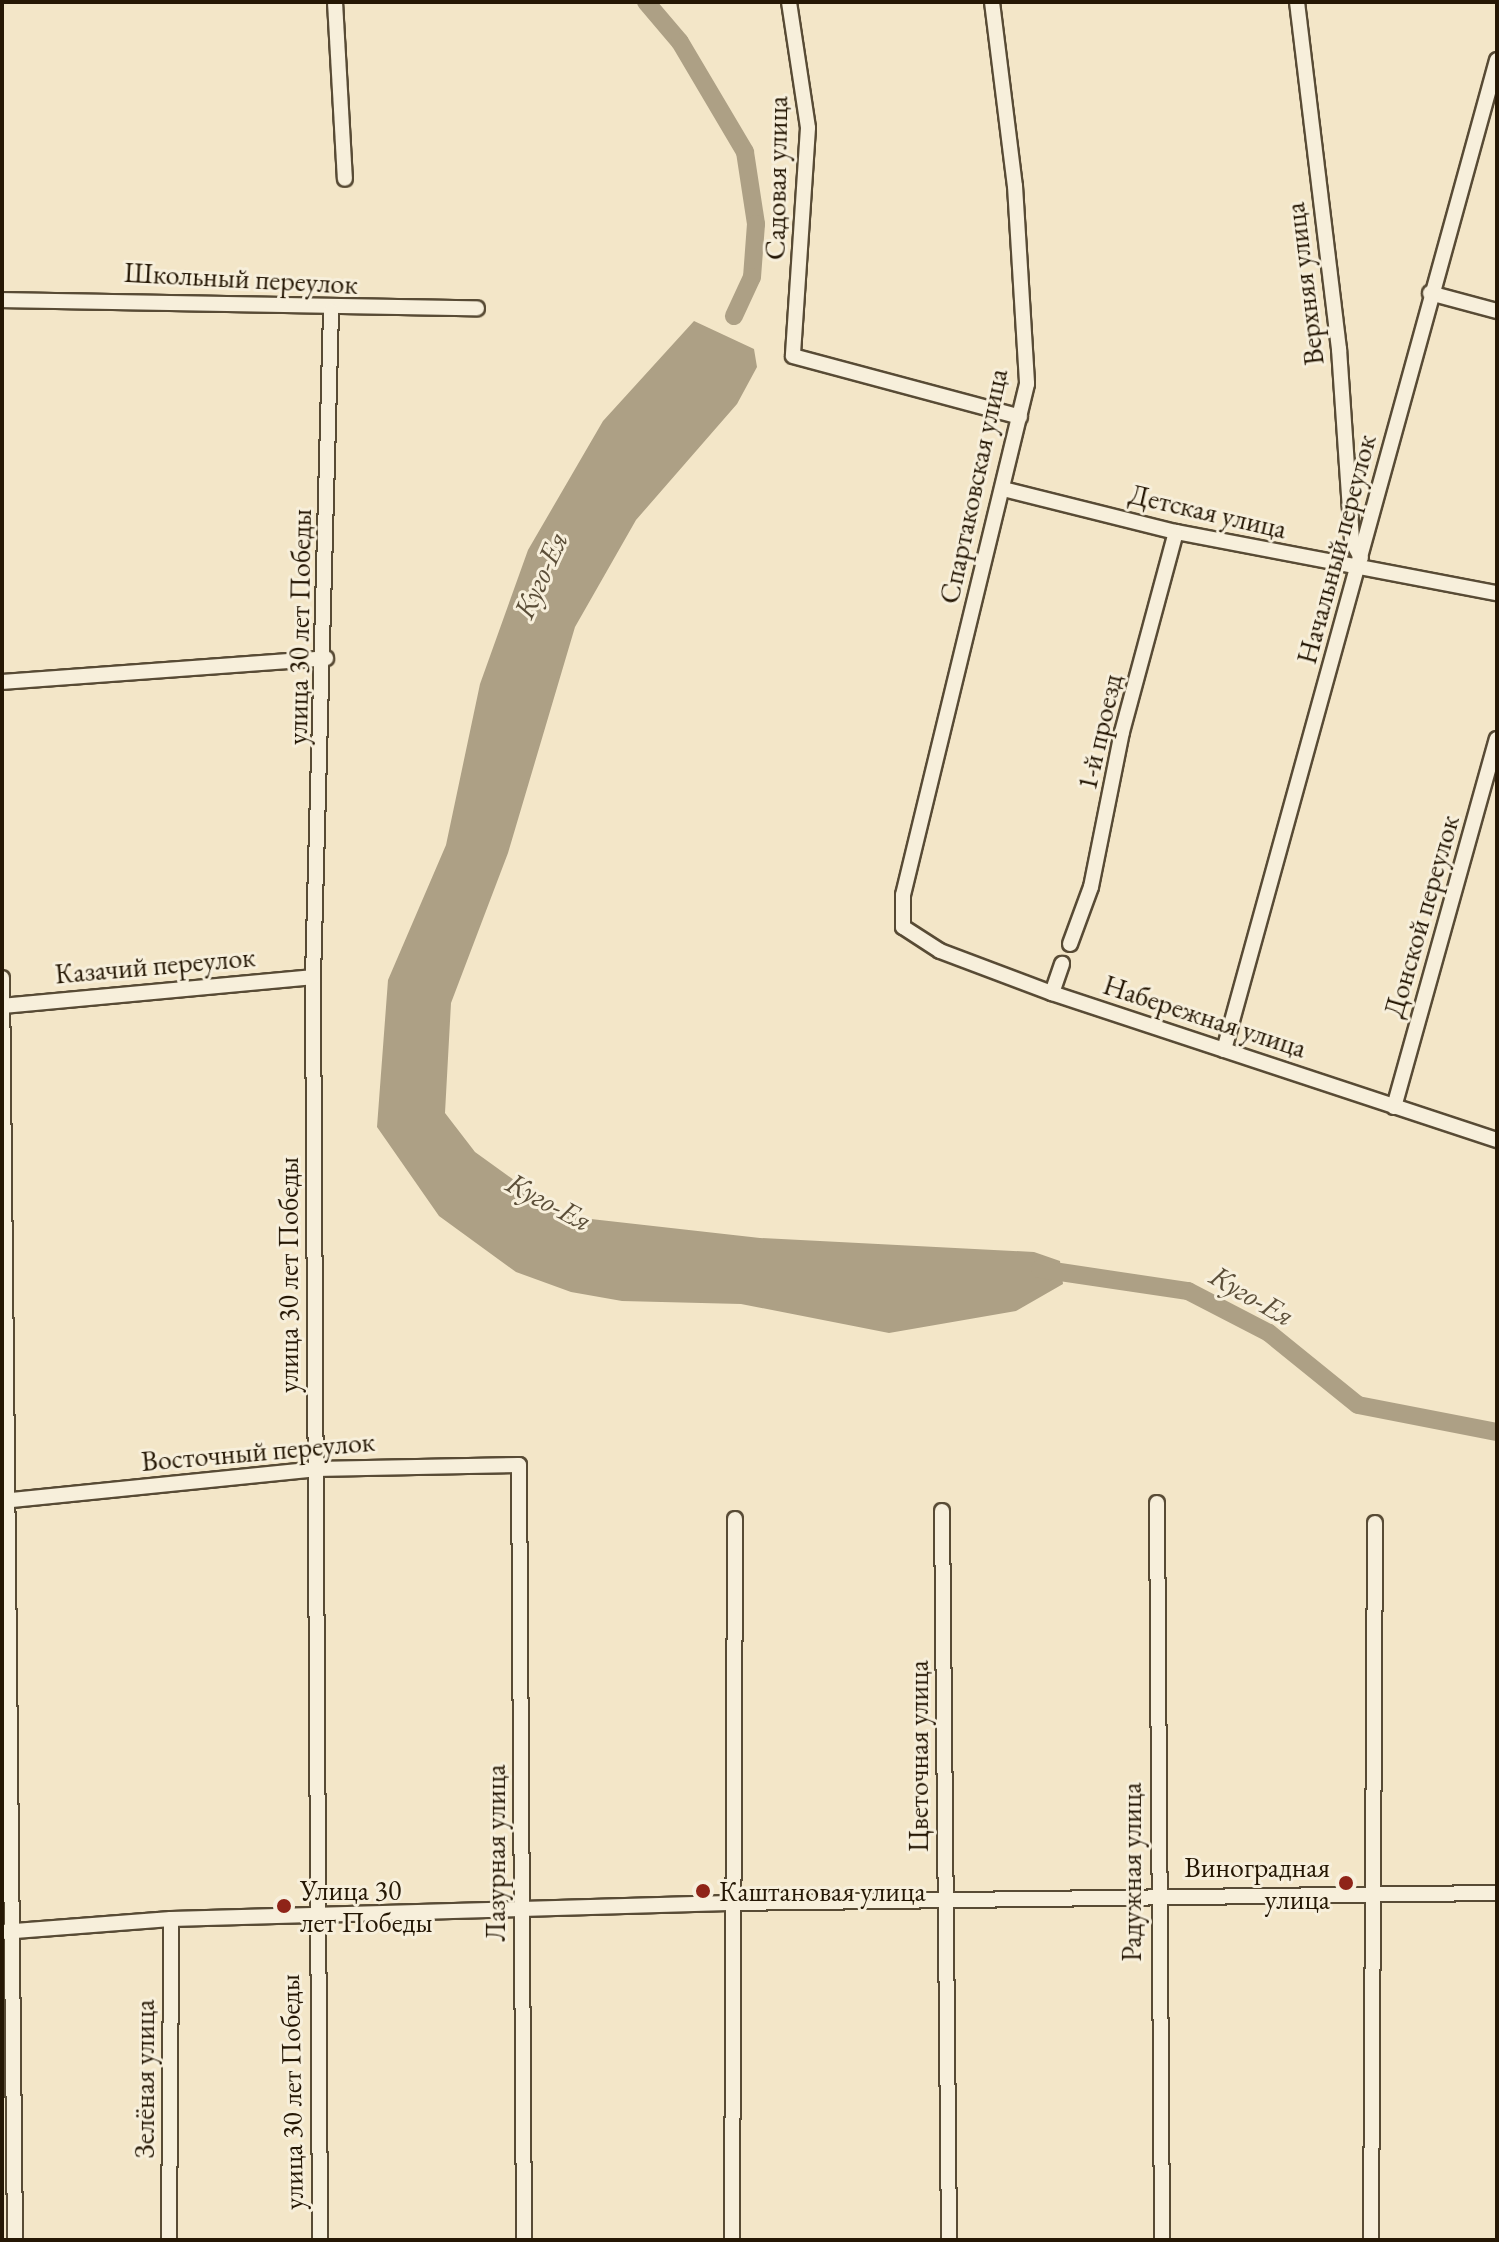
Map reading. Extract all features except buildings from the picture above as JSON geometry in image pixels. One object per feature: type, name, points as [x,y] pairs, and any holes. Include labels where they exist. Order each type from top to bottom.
[{"type":"street","points":[[335,2],[345,179]]},
{"type":"street","name":"Садовая улица","points":[[789,2],[808,128],[793,356],[1020,417]]},
{"type":"street","name":"Спартаковская улица","points":[[903,927],[903,895],[1020,417],[1026,328],[992,2]]},
{"type":"street","name":"Верхняя улица","points":[[1297,2],[1339,349],[1352,541],[1360,564]]},
{"type":"street","name":"Начальный переулок","points":[[1224,1050],[1360,564],[1430,293],[1497,60]]},
{"type":"street","points":[[1430,293],[1497,311]]},
{"type":"street","name":"Школьный переулок","points":[[2,300],[331,311],[477,308]]},
{"type":"street","name":"улица 30 лет Победы","points":[[320,2240],[314,1915],[313,977],[326,658],[331,311]]},
{"type":"street","name":"Детская улица","points":[[1003,489],[1176,532],[1360,564],[1497,593]]},
{"type":"street","name":"1-й проезд","points":[[1070,944],[1091,887],[1122,732],[1176,532]]},
{"type":"street","points":[[2,682],[326,658]]},
{"type":"street","name":"Донской переулок","points":[[1394,1107],[1497,739]]},
{"type":"street","name":"Набережная улица","points":[[903,927],[940,951],[1052,993],[1497,1140]]},
{"type":"street","points":[[1052,993],[1062,964]]},
{"type":"street","name":"Казачий переулок","points":[[2,1006],[313,977]]},
{"type":"street","points":[[2,978],[7,1932],[15,2240]]},
{"type":"street","name":"Восточный переулок","points":[[6,1500],[315,1469],[519,1465]]},
{"type":"street","name":"Лазурная улица","points":[[519,1465],[524,2240]]},
{"type":"street","name":"Радужная улица","points":[[1157,1503],[1156,1901],[1162,2240]]},
{"type":"street","name":"Цветочная улица","points":[[942,1511],[949,2240]]},
{"type":"street","points":[[732,2240],[729,1903],[735,1519]]},
{"type":"street","points":[[1371,2240],[1368,1896],[1375,1523]]},
{"type":"street","points":[[7,1932],[171,1919],[729,1903],[945,1899],[1156,1901],[1497,1893]]},
{"type":"street","name":"Зелёная улица","points":[[169,2240],[171,1919]]},
{"type":"water","points":[[694,321],[754,349],[757,367],[737,404],[636,520],[575,627],[508,853],[451,1003],[445,1113],[475,1152],[553,1208],[582,1218],[760,1238],[1034,1252],[1060,1261],[1063,1284],[1016,1311],[889,1333],[741,1304],[622,1301],[571,1292],[516,1272],[439,1216],[377,1127],[388,980],[446,845],[480,684],[528,550],[603,421]]},
{"type":"waterway","name":"Куго-Ея","points":[[646,2],[680,42],[745,152],[756,224],[752,277],[734,316]]},
{"type":"waterway","name":"Куго-Ея","points":[[1040,1269],[1188,1291],[1269,1333],[1358,1405],[1497,1432]]},
{"type":"place","name":"Виноградная улица","points":[[1346,1883]]},
{"type":"place","name":"Каштановая улица","points":[[703,1891]]},
{"type":"place","name":"Улица 30 лет Победы","points":[[284,1906]]}]
